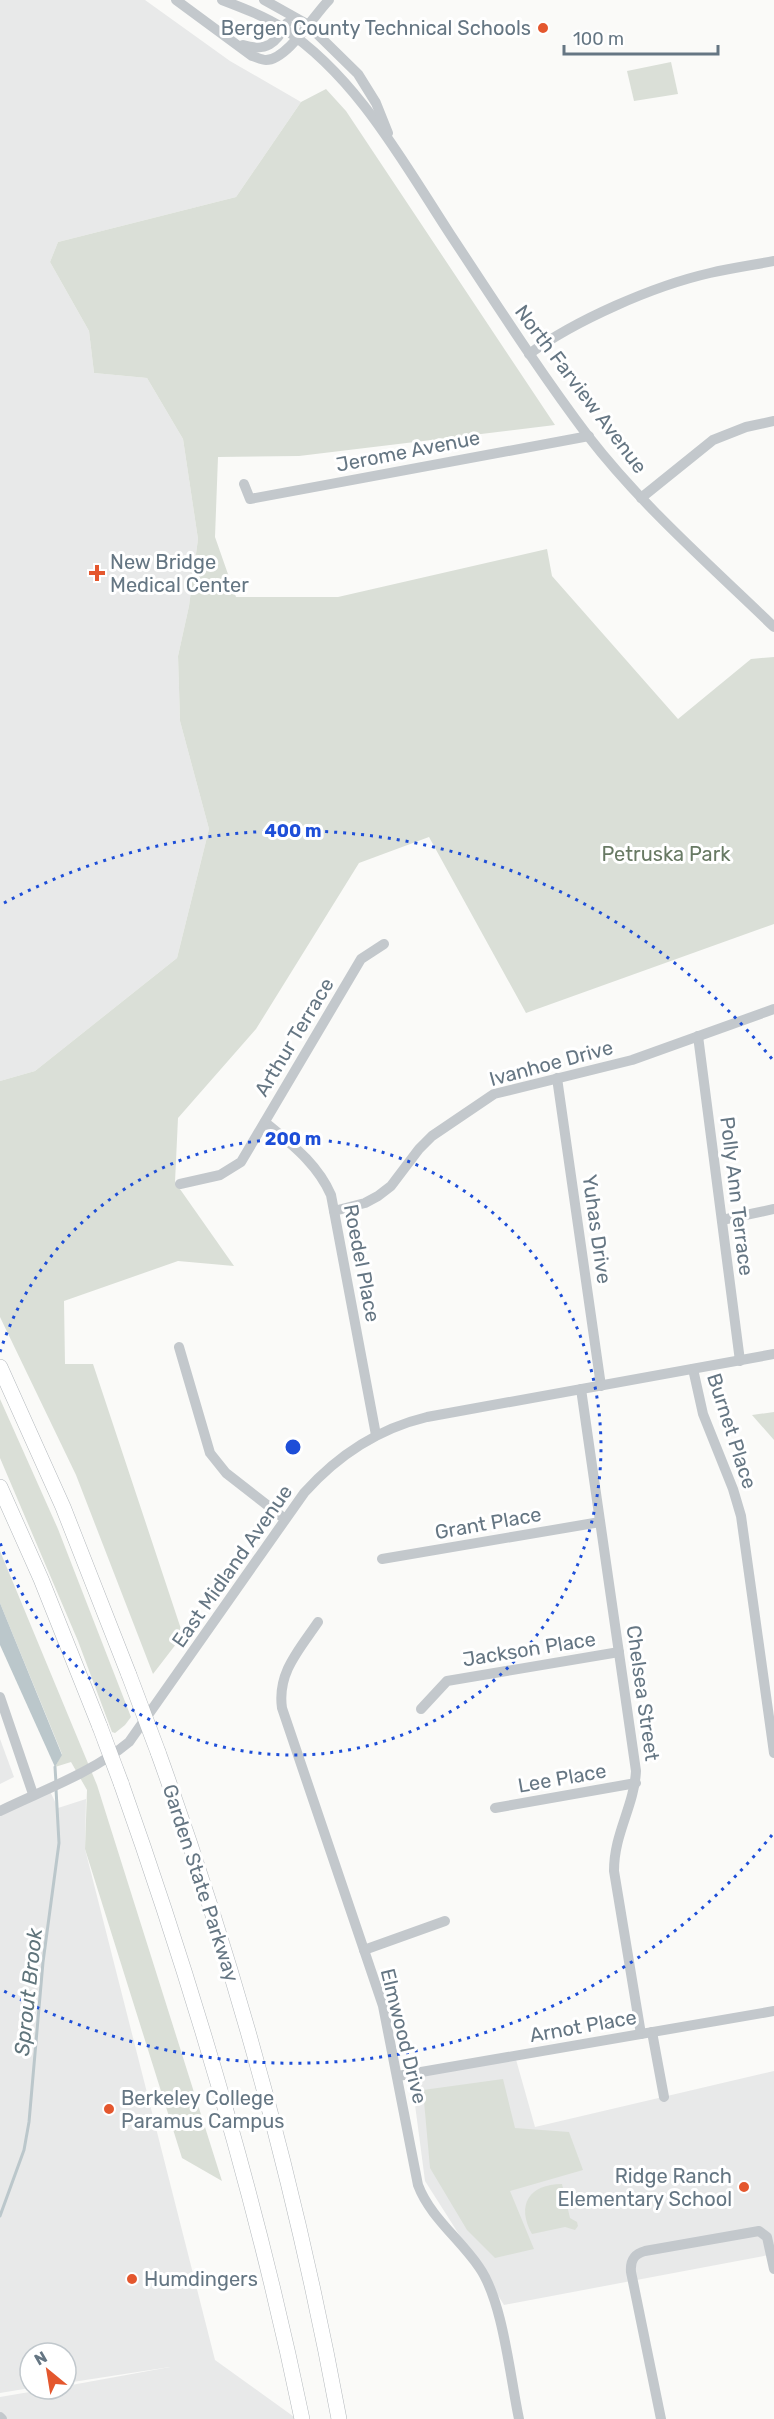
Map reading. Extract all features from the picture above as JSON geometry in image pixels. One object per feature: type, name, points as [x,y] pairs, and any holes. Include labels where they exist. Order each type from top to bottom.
[{"type":"highway","name":"Garden State Parkway","points":[[0,1367],[63,1507],[129,1675],[204,1887],[265,2090],[303,2246],[339,2419]]},
{"type":"highway","points":[[0,1487],[41,1579],[100,1727],[171,1927],[213,2058],[269,2269],[302,2419]]},
{"type":"street","points":[[176,0],[252,56],[265,60],[275,58],[298,39],[307,24],[328,0]]},
{"type":"street","name":"North Farview Avenue","points":[[222,0],[251,11],[284,29],[339,77],[393,144],[528,354],[588,436],[642,498],[774,627]]},
{"type":"street","name":"North Farview Avenue","points":[[264,0],[307,24],[358,74],[376,103],[393,144]]},
{"type":"street","points":[[237,44],[254,48],[267,47],[284,29],[291,14]]},
{"type":"street","points":[[528,354],[563,330],[648,294],[709,273],[774,261]]},
{"type":"street","points":[[642,498],[713,440],[746,426],[774,421]]},
{"type":"street","name":"Jerome Avenue","points":[[244,484],[250,499],[588,436]]},
{"type":"street","name":"Arthur Terrace","points":[[180,1184],[220,1175],[239,1165],[362,959],[384,944]]},
{"type":"street","name":"Ivanhoe Drive","points":[[334,1211],[365,1203],[378,1196],[391,1186],[419,1149],[432,1136],[483,1100],[507,1089],[632,1060],[774,1009]]},
{"type":"street","name":"Polly Ann Terrace","points":[[698,1036],[740,1360]]},
{"type":"street","name":"Yuhas Drive","points":[[557,1078],[601,1386]]},
{"type":"street","name":"Roedel Place","points":[[265,1122],[317,1169],[331,1195],[376,1435]]},
{"type":"street","points":[[722,1220],[774,1209]]},
{"type":"street","points":[[179,1347],[210,1453],[226,1473],[285,1519]]},
{"type":"street","name":"East Midland Avenue","points":[[0,1810],[73,1776],[129,1742],[285,1519],[320,1476],[351,1450],[376,1435],[427,1417],[774,1354]]},
{"type":"street","name":"Burnet Place","points":[[693,1369],[703,1414],[733,1489],[741,1516],[774,1753]]},
{"type":"street","name":"Chelsea Street","points":[[581,1389],[636,1771],[636,1783],[618,1836],[614,1871],[646,2033],[664,2097]]},
{"type":"street","name":"Grant Place","points":[[382,1559],[600,1522]]},
{"type":"street","name":"Elmwood Drive","points":[[318,1622],[284,1674],[281,1685],[281,1702],[383,2006],[418,2185],[430,2208],[479,2267],[494,2296],[519,2419]]},
{"type":"street","name":"Jackson Place","points":[[421,1709],[447,1681],[619,1652]]},
{"type":"street","points":[[0,1697],[33,1794]]},
{"type":"street","name":"Lee Place","points":[[495,1808],[636,1783]]},
{"type":"street","points":[[364,1950],[445,1921]]},
{"type":"street","name":"Arnot Place","points":[[398,2076],[774,2011]]},
{"type":"street","points":[[661,2419],[631,2272],[630,2264],[634,2257],[645,2251],[751,2232],[764,2233],[769,2244],[774,2269]]},
{"type":"shaded area","name":"New Bridge Medical Center","points":[[0,0],[145,0],[230,61],[301,102],[236,197],[58,242],[50,262],[89,331],[94,373],[147,378],[183,439],[198,539],[189,606],[178,656],[180,721],[209,829],[177,958],[35,1071],[0,1081]]},
{"type":"shaded area","points":[[0,1603],[62,1755],[55,1767],[0,1645]]},
{"type":"shaded area","points":[[0,1739],[14,1777],[0,1784]]},
{"type":"shaded area","points":[[48,1787],[58,1808],[86,1799],[85,1849],[215,2360],[297,2419],[0,2419],[0,2397],[18,2394],[18,2401],[78,2401],[78,2384],[170,2367],[78,2381],[78,2341],[18,2341],[18,2390],[0,2393],[0,1811]]},
{"type":"shaded area","points":[[515,2056],[535,2127],[774,2071],[774,2254],[504,2305],[425,2181],[411,2074]]},
{"type":"green space","points":[[671,62],[678,94],[634,101],[627,71]]},
{"type":"green space","name":"Petruska Park","points":[[326,89],[346,111],[555,425],[299,456],[218,457],[215,537],[236,597],[338,597],[547,549],[552,576],[678,719],[751,659],[774,657],[774,924],[526,1013],[429,837],[359,863],[256,1029],[178,1118],[175,1182],[234,1266],[178,1261],[64,1301],[65,1364],[93,1364],[183,1635],[153,1674],[76,1475],[0,1317],[0,1081],[35,1071],[177,958],[209,829],[180,721],[178,656],[189,606],[198,539],[183,439],[147,378],[94,373],[89,331],[50,262],[58,242],[236,197],[301,102]]},
{"type":"green space","points":[[0,1399],[58,1529],[131,1717],[115,1733],[112,1732],[78,1641],[0,1458]]},
{"type":"green space","points":[[774,1412],[774,1440],[752,1415]]},
{"type":"green space","points":[[0,1551],[97,1785],[222,2181],[182,2158],[85,1849],[87,1790],[71,1762],[55,1767],[62,1754],[0,1603]]},
{"type":"green space","points":[[503,2079],[515,2128],[569,2132],[583,2170],[510,2191],[534,2249],[495,2258],[467,2230],[430,2168],[423,2090]]},
{"type":"green space","points":[[562,2184],[570,2218],[577,2222],[578,2226],[575,2230],[565,2227],[532,2234],[525,2214],[529,2198],[541,2188]]},
{"type":"waterway","name":"Sprout Brook","points":[[55,1767],[56,1783]]},
{"type":"waterway","name":"Sprout Brook","points":[[0,2216],[24,2150],[29,2122],[43,1962],[59,1843],[56,1789]]},
{"type":"place","name":"Bergen County Technical Schools","points":[[543,28]]},
{"type":"place","name":"New Bridge Medical Center","points":[[97,573]]},
{"type":"place","name":"Berkeley College Paramus Campus","points":[[109,2109]]},
{"type":"place","name":"Ridge Ranch Elementary School","points":[[744,2187]]},
{"type":"place","name":"Humdingers","points":[[132,2279]]}]
